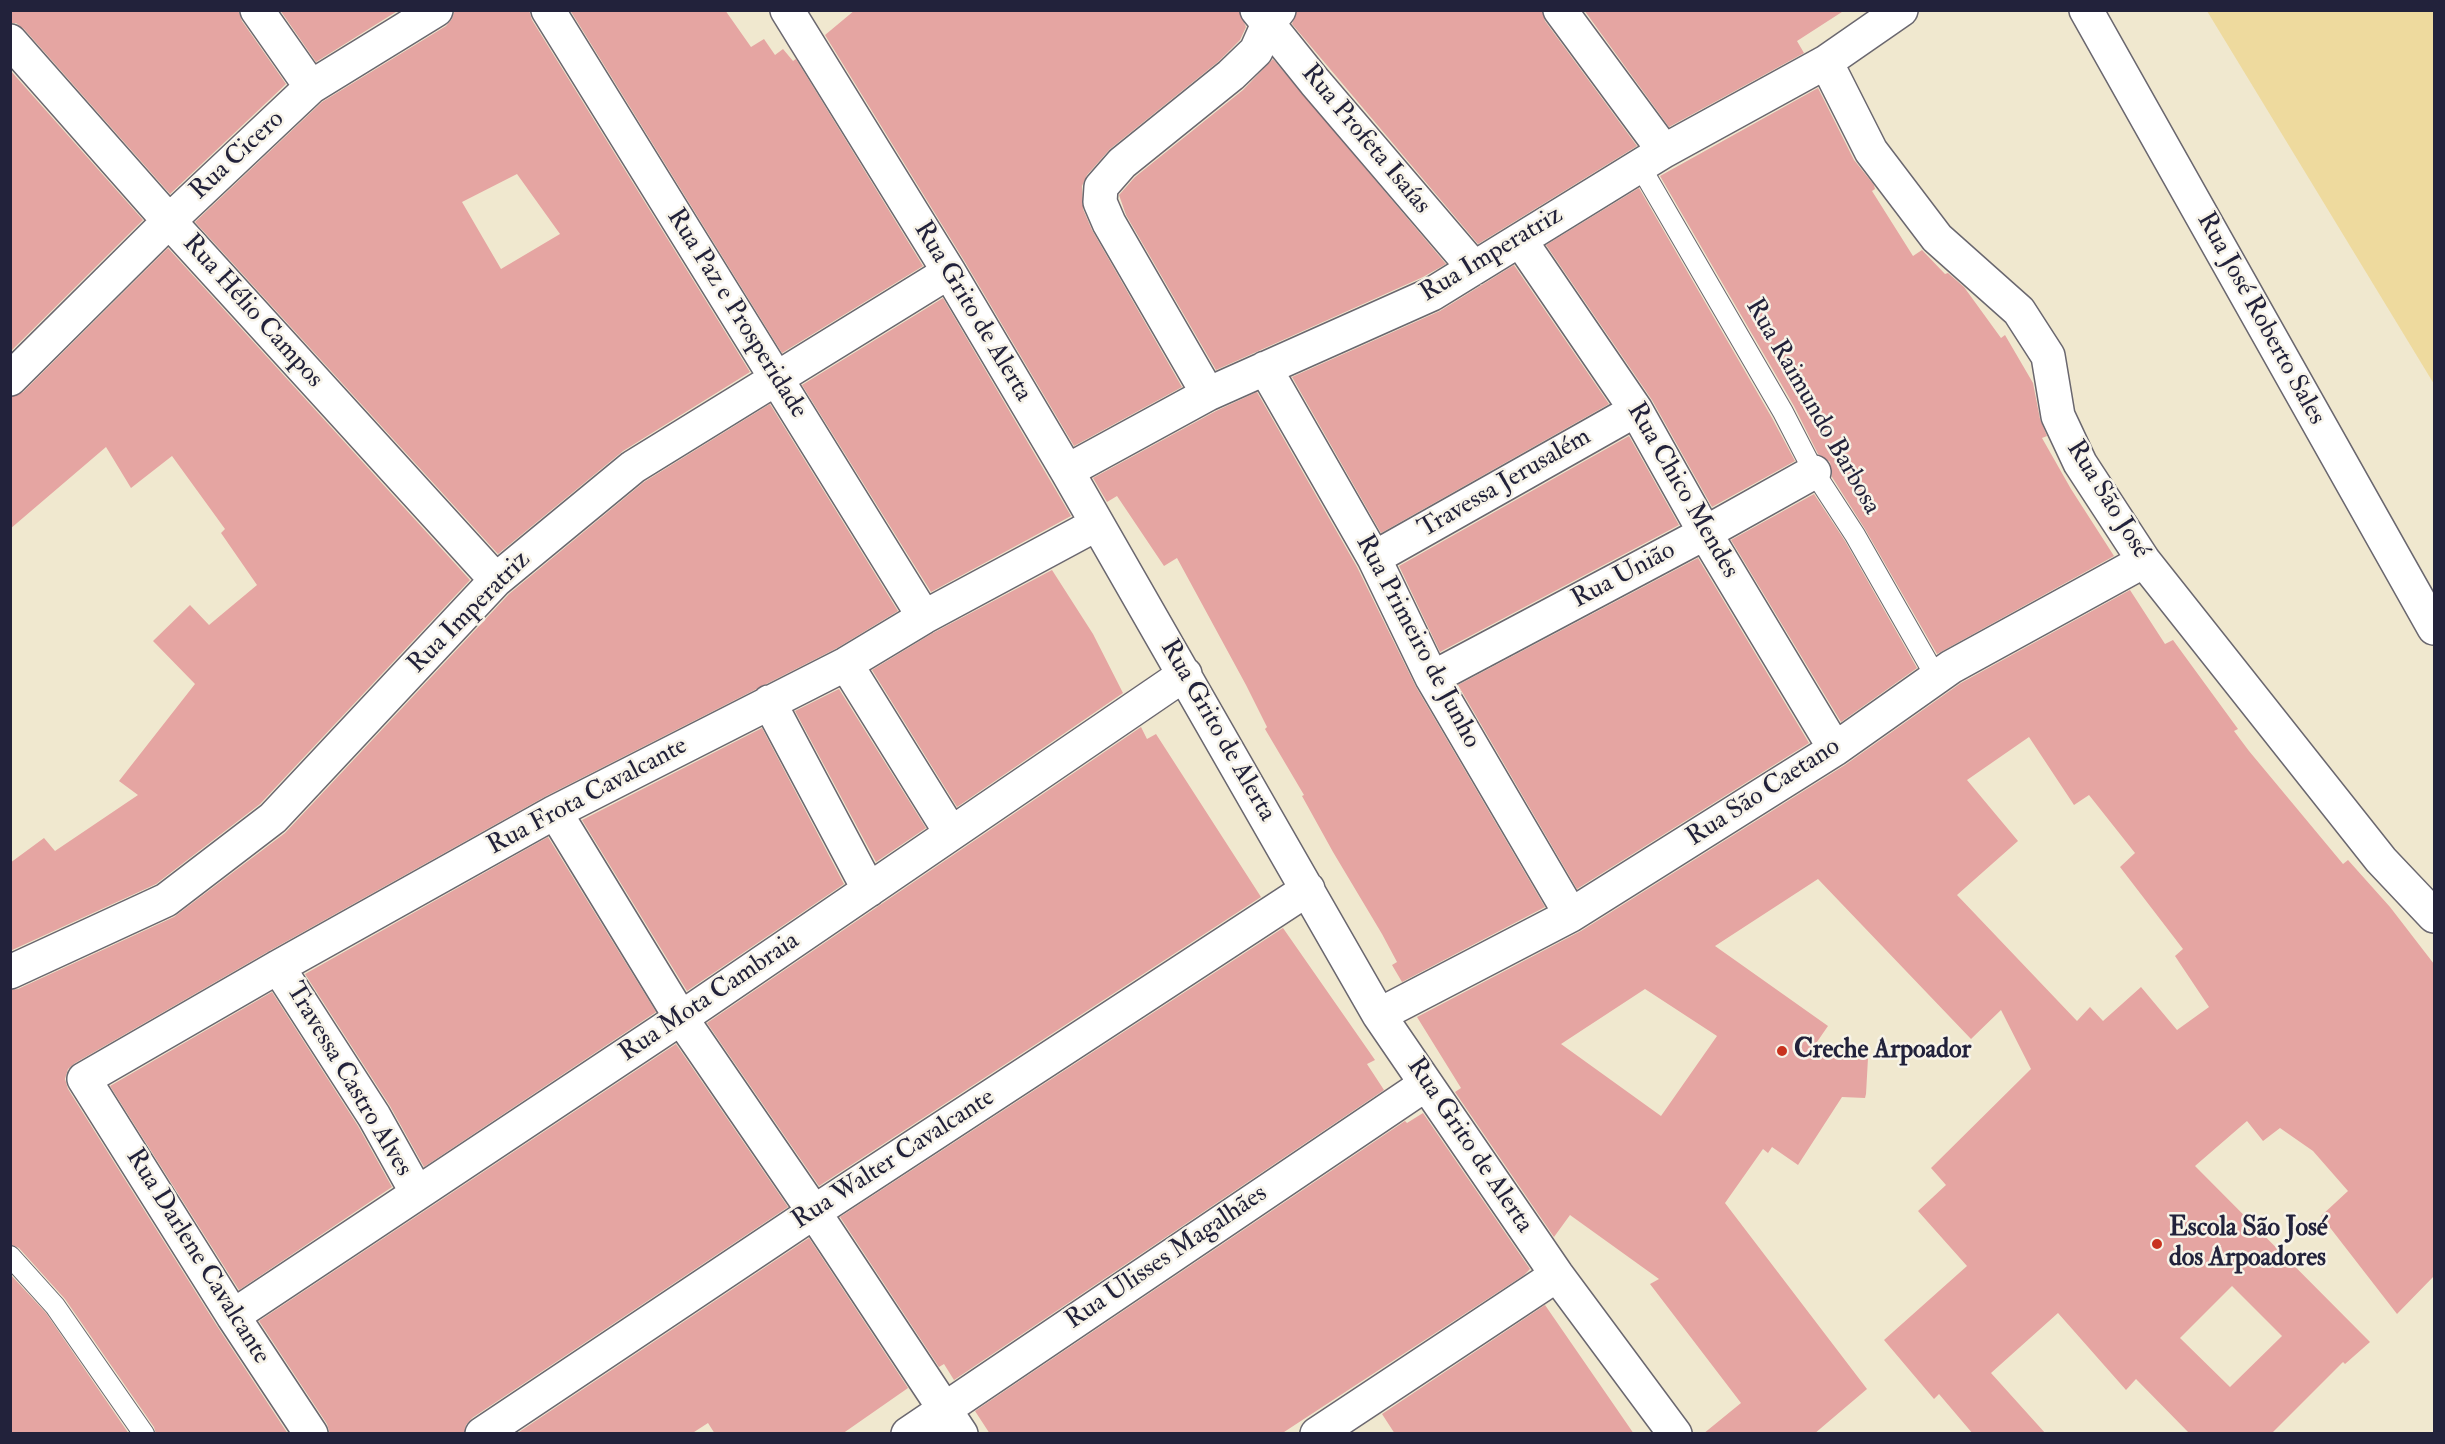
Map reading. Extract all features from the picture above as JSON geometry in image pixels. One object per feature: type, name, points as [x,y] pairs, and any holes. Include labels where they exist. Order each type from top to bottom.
[{"type":"street","points":[[257,10],[311,87]]},
{"type":"street","name":"Rua Cicero","points":[[10,379],[169,221],[311,87],[435,10]]},
{"type":"street","name":"Rua Paz e Prosperidade","points":[[548,10],[924,617]]},
{"type":"street","name":"Rua Grito de Alerta","points":[[787,10],[949,272],[1067,471],[1379,1015],[1557,1275],[1675,1434]]},
{"type":"street","points":[[1560,10],[1652,158]]},
{"type":"street","name":"Rua Imperatriz","points":[[1067,471],[1208,394],[1432,294],[1652,158],[1826,62],[1902,10]]},
{"type":"street","name":"Rua José Roberto Sales","points":[[2086,10],[2434,628]]},
{"type":"street","points":[[1208,394],[1109,223],[1100,202],[1101,187],[1122,163],[1231,75],[1256,51],[1268,15]]},
{"type":"street","name":"Rua Profeta Isaías","points":[[1268,15],[1474,268]]},
{"type":"street","name":"Rua Hélio Campos","points":[[10,41],[169,221],[496,580]]},
{"type":"street","name":"Rua São José","points":[[1826,62],[1871,151],[1923,221],[1937,238],[2019,311],[2048,356],[2058,416],[2080,463],[2144,561],[2381,860],[2434,916]]},
{"type":"street","name":"Rua Chico Mendes","points":[[1520,240],[1636,410],[1705,533],[1834,749]]},
{"type":"street","name":"Rua Imperatriz","points":[[10,972],[166,900],[273,818],[496,580],[633,467],[949,272]]},
{"type":"street","name":"Rua Primeiro de Junho","points":[[1265,368],[1374,558],[1432,678],[1571,915]]},
{"type":"street","name":"Travessa Jerusalém","points":[[1374,558],[1636,410]]},
{"type":"street","name":"Rua União","points":[[1432,678],[1705,533],[1814,472]]},
{"type":"street","name":"Rua Frota Cavalcante","points":[[84,1079],[555,812],[846,664],[924,617],[1097,524]]},
{"type":"street","name":"Rua São Caetano","points":[[1379,1015],[1571,915],[1834,749],[1936,677],[2144,561]]},
{"type":"street","points":[[846,664],[951,833]]},
{"type":"street","name":"Rua Mota Cambraia","points":[[233,1316],[681,1018],[1185,674]]},
{"type":"street","points":[[769,702],[869,890]]},
{"type":"street","points":[[555,812],[681,1018],[814,1212],[952,1421]]},
{"type":"street","name":"Rua Walter Cavalcante","points":[[482,1434],[814,1212],[1308,889]]},
{"type":"street","name":"Travessa Castro Alves","points":[[278,967],[374,1116],[417,1193]]},
{"type":"street","name":"Rua Darlene Cavalcante","points":[[84,1079],[233,1316],[311,1434]]},
{"type":"street","name":"Rua Ulisses Magalhães","points":[[908,1434],[952,1421],[1426,1084]]},
{"type":"street","points":[[1339,1428],[1557,1275]]},
{"type":"lane","name":"Rua Raimundo Barbosa","points":[[1652,158],[1814,472],[1855,535],[1936,677]]},
{"type":"lane","points":[[10,1256],[55,1306],[144,1434]]},
{"type":"sand","points":[[2207,11],[2434,11],[2434,384]]},
{"type":"building","points":[[10,10],[238,10],[242,21],[286,84],[170,194],[24,29],[16,23],[10,23]]},
{"type":"building","points":[[280,10],[399,10],[316,62]]},
{"type":"building","points":[[455,10],[529,10],[532,20],[750,372],[623,451],[498,554],[195,222],[322,102],[446,26]],"holes":[[[517,174],[560,234],[501,269],[462,202]]]},
{"type":"building","points":[[570,10],[725,10],[751,47],[764,39],[775,55],[783,49],[793,61],[796,59],[923,266],[782,353]]},
{"type":"building","points":[[855,10],[1239,10],[1246,27],[1240,40],[1219,61],[1110,149],[1087,175],[1082,186],[1083,209],[1092,230],[1182,387],[1074,446],[965,262],[825,35]]},
{"type":"building","points":[[1297,10],[1542,10],[1545,21],[1637,146],[1478,244],[1292,24]]},
{"type":"building","points":[[1584,10],[1845,10],[1797,41],[1804,53],[1669,127]]},
{"type":"building","points":[[1273,59],[1446,264],[1423,277],[1216,370],[1126,215],[1119,195],[1135,177],[1243,90]]},
{"type":"building","points":[[10,70],[143,220],[10,352]]},
{"type":"building","points":[[1818,88],[1854,160],[1874,185],[1875,189],[1872,191],[1913,256],[1922,250],[1945,274],[1948,273],[1964,287],[2001,338],[2005,335],[2033,383],[2040,419],[2047,436],[2042,438],[2071,489],[2114,556],[1937,654],[1865,529],[1832,477],[1830,462],[1818,454],[1794,406],[1660,176]]},
{"type":"building","points":[[1639,188],[1795,461],[1712,507],[1652,400],[1546,245]]},
{"type":"building","points":[[168,248],[470,580],[260,804],[156,884],[10,951],[10,863],[44,838],[55,851],[138,795],[119,781],[195,684],[153,641],[190,605],[209,625],[257,585],[221,533],[225,529],[172,456],[131,488],[106,447],[10,529],[10,397],[23,392]]},
{"type":"building","points":[[1514,265],[1609,404],[1381,533],[1292,377],[1440,311]]},
{"type":"building","points":[[943,298],[1071,516],[931,592],[802,385]]},
{"type":"building","points":[[1257,392],[1357,567],[1416,687],[1545,907],[1402,982],[1392,965],[1397,962],[1265,729],[1267,727],[1246,685],[1177,558],[1164,566],[1117,496],[1107,502],[1093,478],[1216,411]]},
{"type":"building","points":[[770,404],[898,611],[837,648],[546,796],[269,951],[68,1069],[65,1079],[68,1089],[288,1434],[156,1434],[154,1427],[65,1299],[19,1248],[10,1244],[10,990],[18,989],[174,917],[285,833],[509,594],[644,482]]},
{"type":"building","points":[[1629,436],[1679,525],[1440,652],[1399,566]]},
{"type":"building","points":[[1814,494],[1845,541],[1917,668],[1841,722],[1731,540]]},
{"type":"building","points":[[1698,558],[1809,743],[1577,889],[1458,685]]},
{"type":"building","points":[[1052,570],[1093,634],[1123,693],[957,807],[872,670],[933,633]]},
{"type":"building","points":[[2130,590],[2165,644],[2173,640],[2238,729],[2234,731],[2249,751],[2343,864],[2348,860],[2390,907],[2434,964],[2434,1276],[2397,1314],[2321,1216],[2348,1191],[2313,1151],[2280,1128],[2263,1141],[2247,1121],[2195,1166],[2370,1342],[2345,1364],[2343,1362],[2271,1434],[2190,1434],[2136,1379],[2126,1390],[2058,1313],[1991,1373],[2046,1434],[1973,1434],[1939,1394],[1934,1399],[1884,1340],[1967,1266],[1918,1211],[1946,1185],[1931,1168],[2031,1069],[2001,1010],[1971,1039],[1818,879],[1715,946],[1828,1026],[1810,1052],[1866,1054],[1865,1058],[1868,1058],[1865,1098],[1842,1097],[1798,1165],[1772,1147],[1768,1153],[1763,1149],[1725,1203],[1867,1389],[1814,1434],[1703,1434],[1741,1403],[1650,1284],[1659,1279],[1570,1215],[1554,1237],[1455,1092],[1461,1088],[1417,1017],[1581,931],[1845,765],[1961,683]],"holes":[[[2029,737],[2074,805],[2089,795],[2135,853],[2120,867],[2183,949],[2175,956],[2209,1007],[2177,1030],[2141,987],[2103,1021],[2090,1007],[2077,1021],[1957,895],[2018,841],[1967,780]],[[1645,989],[1717,1036],[1661,1116],[1561,1044]],[[2232,1286],[2282,1336],[2230,1387],[2180,1338]]]},
{"type":"building","points":[[839,689],[926,828],[876,862],[795,711]]},
{"type":"building","points":[[1141,727],[1147,739],[1156,734],[1261,897],[819,1186],[707,1023]]},
{"type":"building","points":[[762,728],[844,884],[687,991],[582,820]]},
{"type":"building","points":[[548,837],[656,1012],[424,1167],[390,1106],[305,974]]},
{"type":"building","points":[[1283,928],[1375,1060],[1367,1064],[1384,1090],[954,1380],[944,1364],[939,1367],[840,1217]]},
{"type":"building","points":[[272,992],[358,1126],[392,1187],[239,1290],[110,1086]]},
{"type":"building","points":[[676,1044],[788,1207],[472,1418],[466,1425],[464,1434],[330,1434],[327,1424],[259,1321]]},
{"type":"building","points":[[1423,1113],[1530,1269],[1524,1275],[1281,1434],[990,1434],[975,1411],[1405,1121],[1407,1123]]},
{"type":"building","points":[[809,1238],[908,1388],[842,1434],[715,1434],[708,1423],[691,1434],[516,1434]]},
{"type":"building","points":[[10,1274],[46,1313],[129,1434],[10,1434]]},
{"type":"building","points":[[1545,1305],[1634,1434],[1395,1434],[1382,1414]]},
{"type":"place","name":"Creche Arpoador","points":[[1782,1051]]},
{"type":"place","name":"Escola São José dos Arpoadores","points":[[2157,1244]]}]
